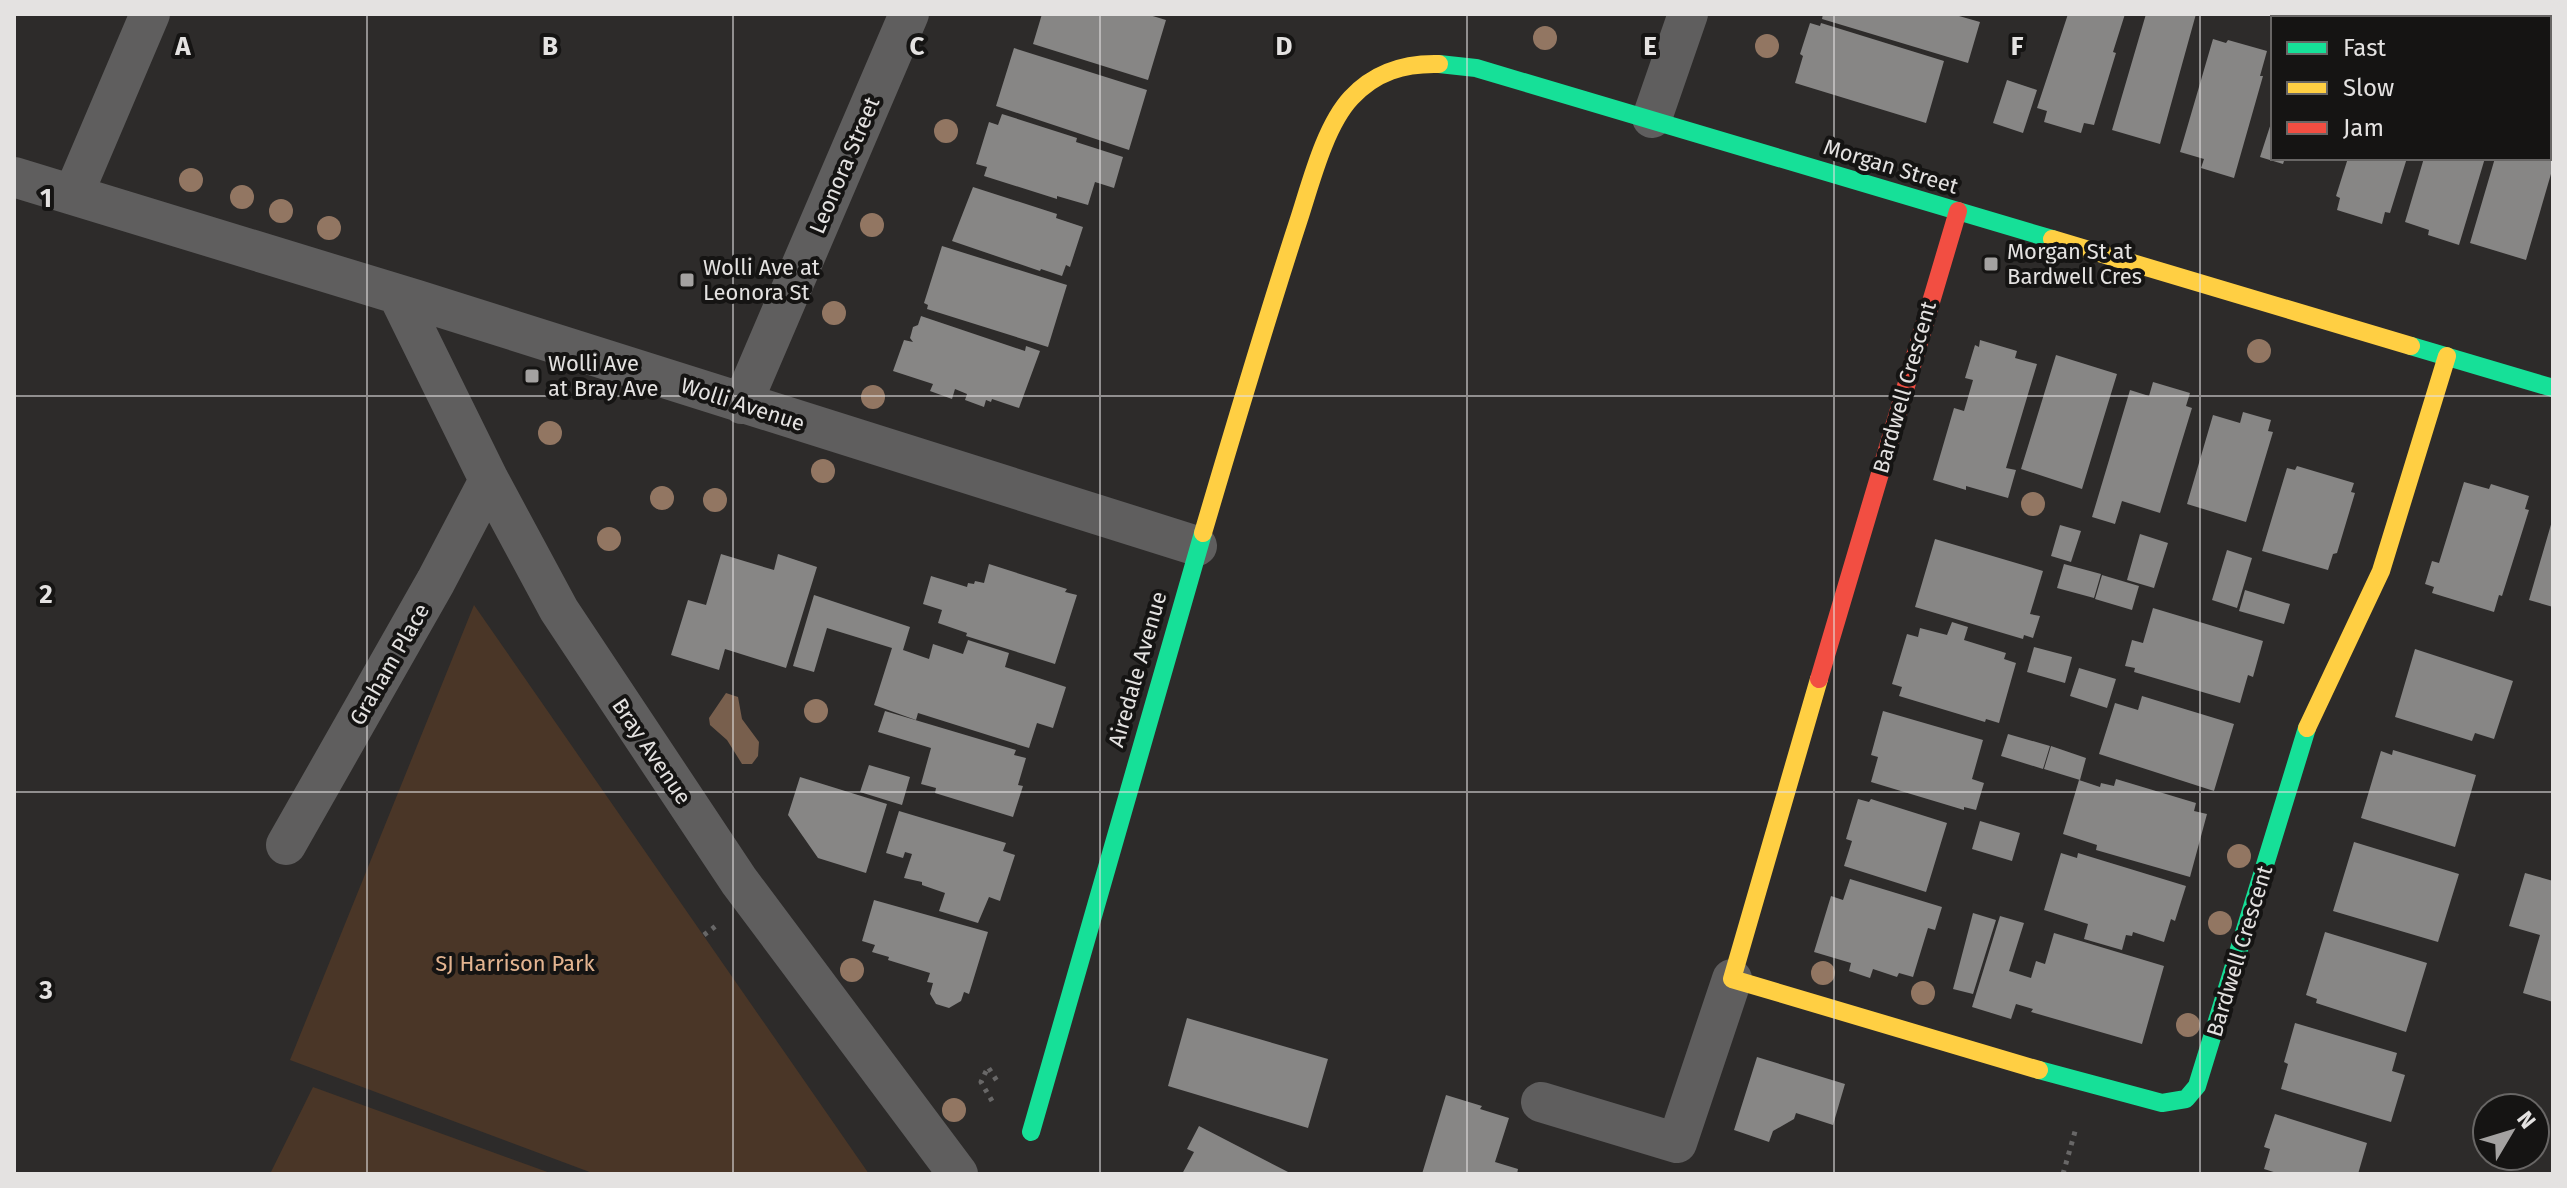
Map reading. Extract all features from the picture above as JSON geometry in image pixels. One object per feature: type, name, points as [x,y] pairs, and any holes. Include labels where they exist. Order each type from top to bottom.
[{"type":"street","points":[[73,195],[150,14]]},
{"type":"street","name":"Leonora Street","points":[[742,404],[909,14]]},
{"type":"street","points":[[1652,118],[1688,14]]},
{"type":"street","name":"Morgan Street","points":[[1297,222],[1333,126],[1351,97],[1377,76],[1406,64],[1436,61],[1476,68],[1652,118],[2553,388]]},
{"type":"street","name":"Wolli Avenue","points":[[14,177],[1197,546]]},
{"type":"street","name":"Bardwell Crescent","points":[[1541,1102],[1677,1143],[1732,979],[1958,211]]},
{"type":"street","name":"Airedale Avenue","points":[[1031,1132],[1197,546],[1297,222]]},
{"type":"street","name":"Bray Avenue","points":[[398,295],[489,480],[559,610],[739,881],[958,1174]]},
{"type":"street","name":"Bardwell Crescent","points":[[1732,979],[2089,1085],[2162,1103],[2186,1099],[2197,1086],[2205,1066],[2304,735],[2381,571],[2447,356]]},
{"type":"street","name":"Graham Place","points":[[286,845],[436,581],[489,480]]},
{"type":"green space","name":"SJ Harrison Park","points":[[474,605],[869,1174],[595,1174],[290,1060]]},
{"type":"green space","points":[[313,1087],[553,1174],[270,1174]]},
{"type":"shaded area","points":[[726,693],[738,697],[742,719],[759,742],[758,756],[752,764],[742,764],[727,740],[710,725],[709,718]]},
{"type":"building","points":[[1042,14],[1146,14],[1166,20],[1148,80],[1033,44]]},
{"type":"building","points":[[1823,14],[1960,14],[1980,22],[1968,63],[1822,19]]},
{"type":"building","points":[[2068,14],[2125,14],[2094,125],[2084,123],[2081,133],[2044,122],[2047,111],[2037,108]]},
{"type":"building","points":[[2146,14],[2196,14],[2160,144],[2112,130]]},
{"type":"building","points":[[2308,14],[2371,14],[2370,16]]},
{"type":"building","points":[[1810,23],[1820,26],[1821,23],[1944,61],[1926,123],[1795,83]]},
{"type":"building","points":[[2213,39],[2267,51],[2260,76],[2263,76],[2234,178],[2201,168],[2204,159],[2180,152]]},
{"type":"building","points":[[1014,48],[1147,90],[1129,150],[996,106]]},
{"type":"building","points":[[2007,80],[2037,90],[2023,133],[1993,123]]},
{"type":"building","points":[[2553,110],[2553,167],[2526,260],[2470,243],[2494,160],[2551,160]]},
{"type":"building","points":[[1002,114],[1077,138],[1076,142],[1123,157],[1114,188],[1095,182],[1088,205],[1057,196],[1057,199],[984,176],[987,167],[976,164],[989,122],[998,125]]},
{"type":"building","points":[[2271,123],[2271,160],[2284,160],[2283,164],[2260,157]]},
{"type":"building","points":[[2347,160],[2406,160],[2390,213],[2385,212],[2382,224],[2337,210],[2340,198],[2336,196]]},
{"type":"building","points":[[2423,160],[2484,160],[2459,245],[2428,235],[2429,230],[2405,222]]},
{"type":"building","points":[[973,187],[1057,214],[1056,218],[1083,227],[1070,267],[1066,265],[1062,276],[952,241]]},
{"type":"building","points":[[942,246],[1067,285],[1048,347],[927,309],[928,305],[924,303]]},
{"type":"building","points":[[921,316],[1025,351],[1026,346],[1040,351],[1019,408],[992,399],[991,402],[986,400],[984,407],[965,400],[967,394],[955,389],[952,399],[930,391],[933,384],[893,371],[904,340],[913,342],[910,338],[913,327],[918,325]]},
{"type":"building","points":[[1980,340],[2017,351],[2015,358],[2037,364],[2006,468],[2016,470],[2008,498],[1933,480],[1954,408],[1964,411],[1973,380],[1965,378],[1975,345],[1979,347]]},
{"type":"building","points":[[2056,355],[2117,374],[2082,489],[2021,469]]},
{"type":"building","points":[[2153,382],[2190,393],[2186,406],[2192,408],[2160,513],[2122,501],[2115,524],[2092,517],[2130,390],[2149,396]]},
{"type":"building","points":[[2243,412],[2271,420],[2268,431],[2273,432],[2246,522],[2187,504],[2213,415],[2240,423]]},
{"type":"building","points":[[2297,466],[2354,483],[2351,492],[2355,493],[2337,553],[2333,554],[2328,570],[2262,551],[2287,468],[2295,470]]},
{"type":"building","points":[[2464,482],[2489,489],[2491,484],[2529,496],[2525,509],[2529,510],[2494,612],[2432,593],[2434,587],[2425,584],[2432,561],[2439,563]]},
{"type":"building","points":[[2553,521],[2553,607],[2529,600]]},
{"type":"building","points":[[2060,525],[2081,531],[2071,562],[2051,556]]},
{"type":"building","points":[[2140,534],[2168,543],[2154,588],[2127,580]]},
{"type":"building","points":[[1935,539],[2043,571],[2030,614],[2040,616],[2033,638],[2024,635],[2023,639],[1915,607]]},
{"type":"building","points":[[2227,550],[2252,558],[2237,608],[2212,600]]},
{"type":"building","points":[[721,554],[774,570],[778,554],[817,567],[786,668],[725,649],[719,670],[671,655],[688,600],[706,605]]},
{"type":"building","points":[[989,564],[1077,595],[1055,664],[966,636],[967,633],[938,623],[942,610],[923,604],[931,576],[967,587],[968,583],[974,584],[975,581],[984,583]]},
{"type":"building","points":[[2064,564],[2101,574],[2094,598],[2057,588]]},
{"type":"building","points":[[2102,575],[2139,586],[2132,610],[2095,599]]},
{"type":"building","points":[[2245,590],[2290,604],[2284,624],[2239,611]]},
{"type":"building","points":[[814,595],[910,627],[903,650],[929,659],[933,644],[963,654],[968,640],[1009,653],[1005,667],[1066,687],[1053,728],[1037,723],[1029,748],[918,713],[916,720],[874,705],[892,648],[827,628],[814,672],[793,666]]},
{"type":"building","points":[[2153,608],[2263,641],[2253,677],[2248,675],[2240,703],[2134,672],[2135,668],[2125,666],[2132,640],[2143,643]]},
{"type":"building","points":[[1952,622],[1968,627],[1964,640],[2006,653],[2004,659],[2016,663],[1999,723],[1986,719],[1985,722],[1899,696],[1902,687],[1892,684],[1907,634],[1918,637],[1920,628],[1947,635]]},
{"type":"building","points":[[2034,647],[2072,657],[2065,683],[2027,672]]},
{"type":"building","points":[[2415,649],[2513,681],[2494,739],[2475,733],[2472,741],[2395,717]]},
{"type":"building","points":[[2079,668],[2116,679],[2107,708],[2070,696]]},
{"type":"building","points":[[2142,696],[2234,724],[2214,791],[2099,754],[2115,703],[2138,710]]},
{"type":"building","points":[[885,711],[1016,750],[1014,755],[1026,758],[1018,785],[1023,786],[1013,817],[935,793],[936,788],[921,784],[931,748],[878,732]]},
{"type":"building","points":[[1883,711],[1983,740],[1972,779],[1984,783],[1976,810],[1964,807],[1964,810],[1871,782],[1878,757],[1871,755]]},
{"type":"building","points":[[2008,734],[2050,746],[2043,769],[2001,756]]},
{"type":"building","points":[[2051,746],[2086,758],[2080,780],[2044,769]]},
{"type":"building","points":[[2393,750],[2476,775],[2455,847],[2361,818],[2381,751],[2392,755]]},
{"type":"building","points":[[869,765],[910,777],[902,805],[860,792]]},
{"type":"building","points":[[800,777],[887,804],[866,873],[818,858],[788,815]]},
{"type":"building","points":[[2116,779],[2196,803],[2194,811],[2207,814],[2190,877],[2096,850],[2097,845],[2063,834],[2079,780],[2100,787],[2101,783],[2114,786]]},
{"type":"building","points":[[1858,799],[1869,802],[1871,799],[1947,823],[1926,892],[1844,866],[1852,841],[1846,839]]},
{"type":"building","points":[[899,811],[1006,843],[1003,851],[1015,855],[1000,901],[989,897],[978,923],[939,911],[945,893],[922,885],[922,882],[904,878],[912,854],[905,852],[903,858],[886,853]]},
{"type":"building","points":[[1980,821],[2020,833],[2012,861],[1972,849]]},
{"type":"building","points":[[2354,842],[2459,874],[2438,942],[2333,911]]},
{"type":"building","points":[[2061,853],[2077,858],[2078,853],[2186,886],[2175,921],[2171,919],[2164,942],[2133,932],[2132,936],[2126,935],[2122,950],[2084,939],[2088,924],[2044,910]]},
{"type":"building","points":[[2525,873],[2553,881],[2553,1002],[2523,993],[2540,935],[2509,926]]},
{"type":"building","points":[[1850,879],[1942,907],[1935,930],[1928,928],[1913,977],[1899,973],[1897,977],[1873,969],[1870,978],[1849,971],[1851,963],[1814,952],[1831,896],[1843,900]]},
{"type":"building","points":[[874,900],[988,932],[969,994],[964,992],[961,1001],[949,1008],[936,1004],[930,994],[933,983],[927,982],[930,973],[872,952],[875,945],[862,941]]},
{"type":"building","points":[[1973,913],[1996,920],[1973,994],[1953,989]]},
{"type":"building","points":[[2000,916],[2024,923],[2009,971],[2031,978],[2036,961],[2045,964],[2054,933],[2164,966],[2142,1044],[2031,1012],[2033,1009],[2016,1004],[2011,1019],[1972,1007]]},
{"type":"building","points":[[2325,932],[2427,963],[2406,1032],[2316,1003],[2317,999],[2306,995]]},
{"type":"building","points":[[1187,1018],[1328,1059],[1308,1128],[1168,1086]]},
{"type":"building","points":[[2295,1023],[2397,1053],[2392,1071],[2405,1075],[2391,1122],[2281,1089],[2288,1064],[2284,1062]]},
{"type":"building","points":[[1757,1057],[1845,1084],[1833,1125],[1796,1113],[1794,1119],[1773,1131],[1769,1142],[1734,1130]]},
{"type":"building","points":[[1446,1095],[1509,1118],[1495,1162],[1518,1169],[1517,1174],[1422,1174]]},
{"type":"building","points":[[2275,1114],[2367,1143],[2358,1174],[2280,1174],[2264,1169],[2270,1149],[2264,1147]]},
{"type":"building","points":[[1199,1126],[1292,1174],[1182,1174],[1194,1152],[1187,1149]]},
{"type":"traffic: fast","points":[[1439,64],[1476,68],[2052,239]]},
{"type":"traffic: fast","points":[[2411,346],[2553,388]]},
{"type":"traffic: fast","points":[[1031,1132],[1203,533]]},
{"type":"traffic: fast","points":[[2039,1070],[2162,1103],[2186,1099],[2197,1086],[2307,728]]},
{"type":"traffic: slow","points":[[1203,533],[1309,188],[1334,124],[1351,98],[1380,76],[1402,67],[1439,64]]},
{"type":"traffic: slow","points":[[2052,239],[2411,346]]},
{"type":"traffic: slow","points":[[2307,728],[2381,571],[2447,356]]},
{"type":"traffic: slow","points":[[1819,679],[1732,979],[2039,1070]]},
{"type":"traffic: jam","points":[[1819,679],[1958,211]]},
{"type":"place","name":"Morgan St at Bardwell Cres","points":[[1991,264]]},
{"type":"place","name":"Wolli Ave at Leonora St","points":[[687,280]]},
{"type":"place","name":"Wolli Ave at Bray Ave","points":[[532,376]]}]
